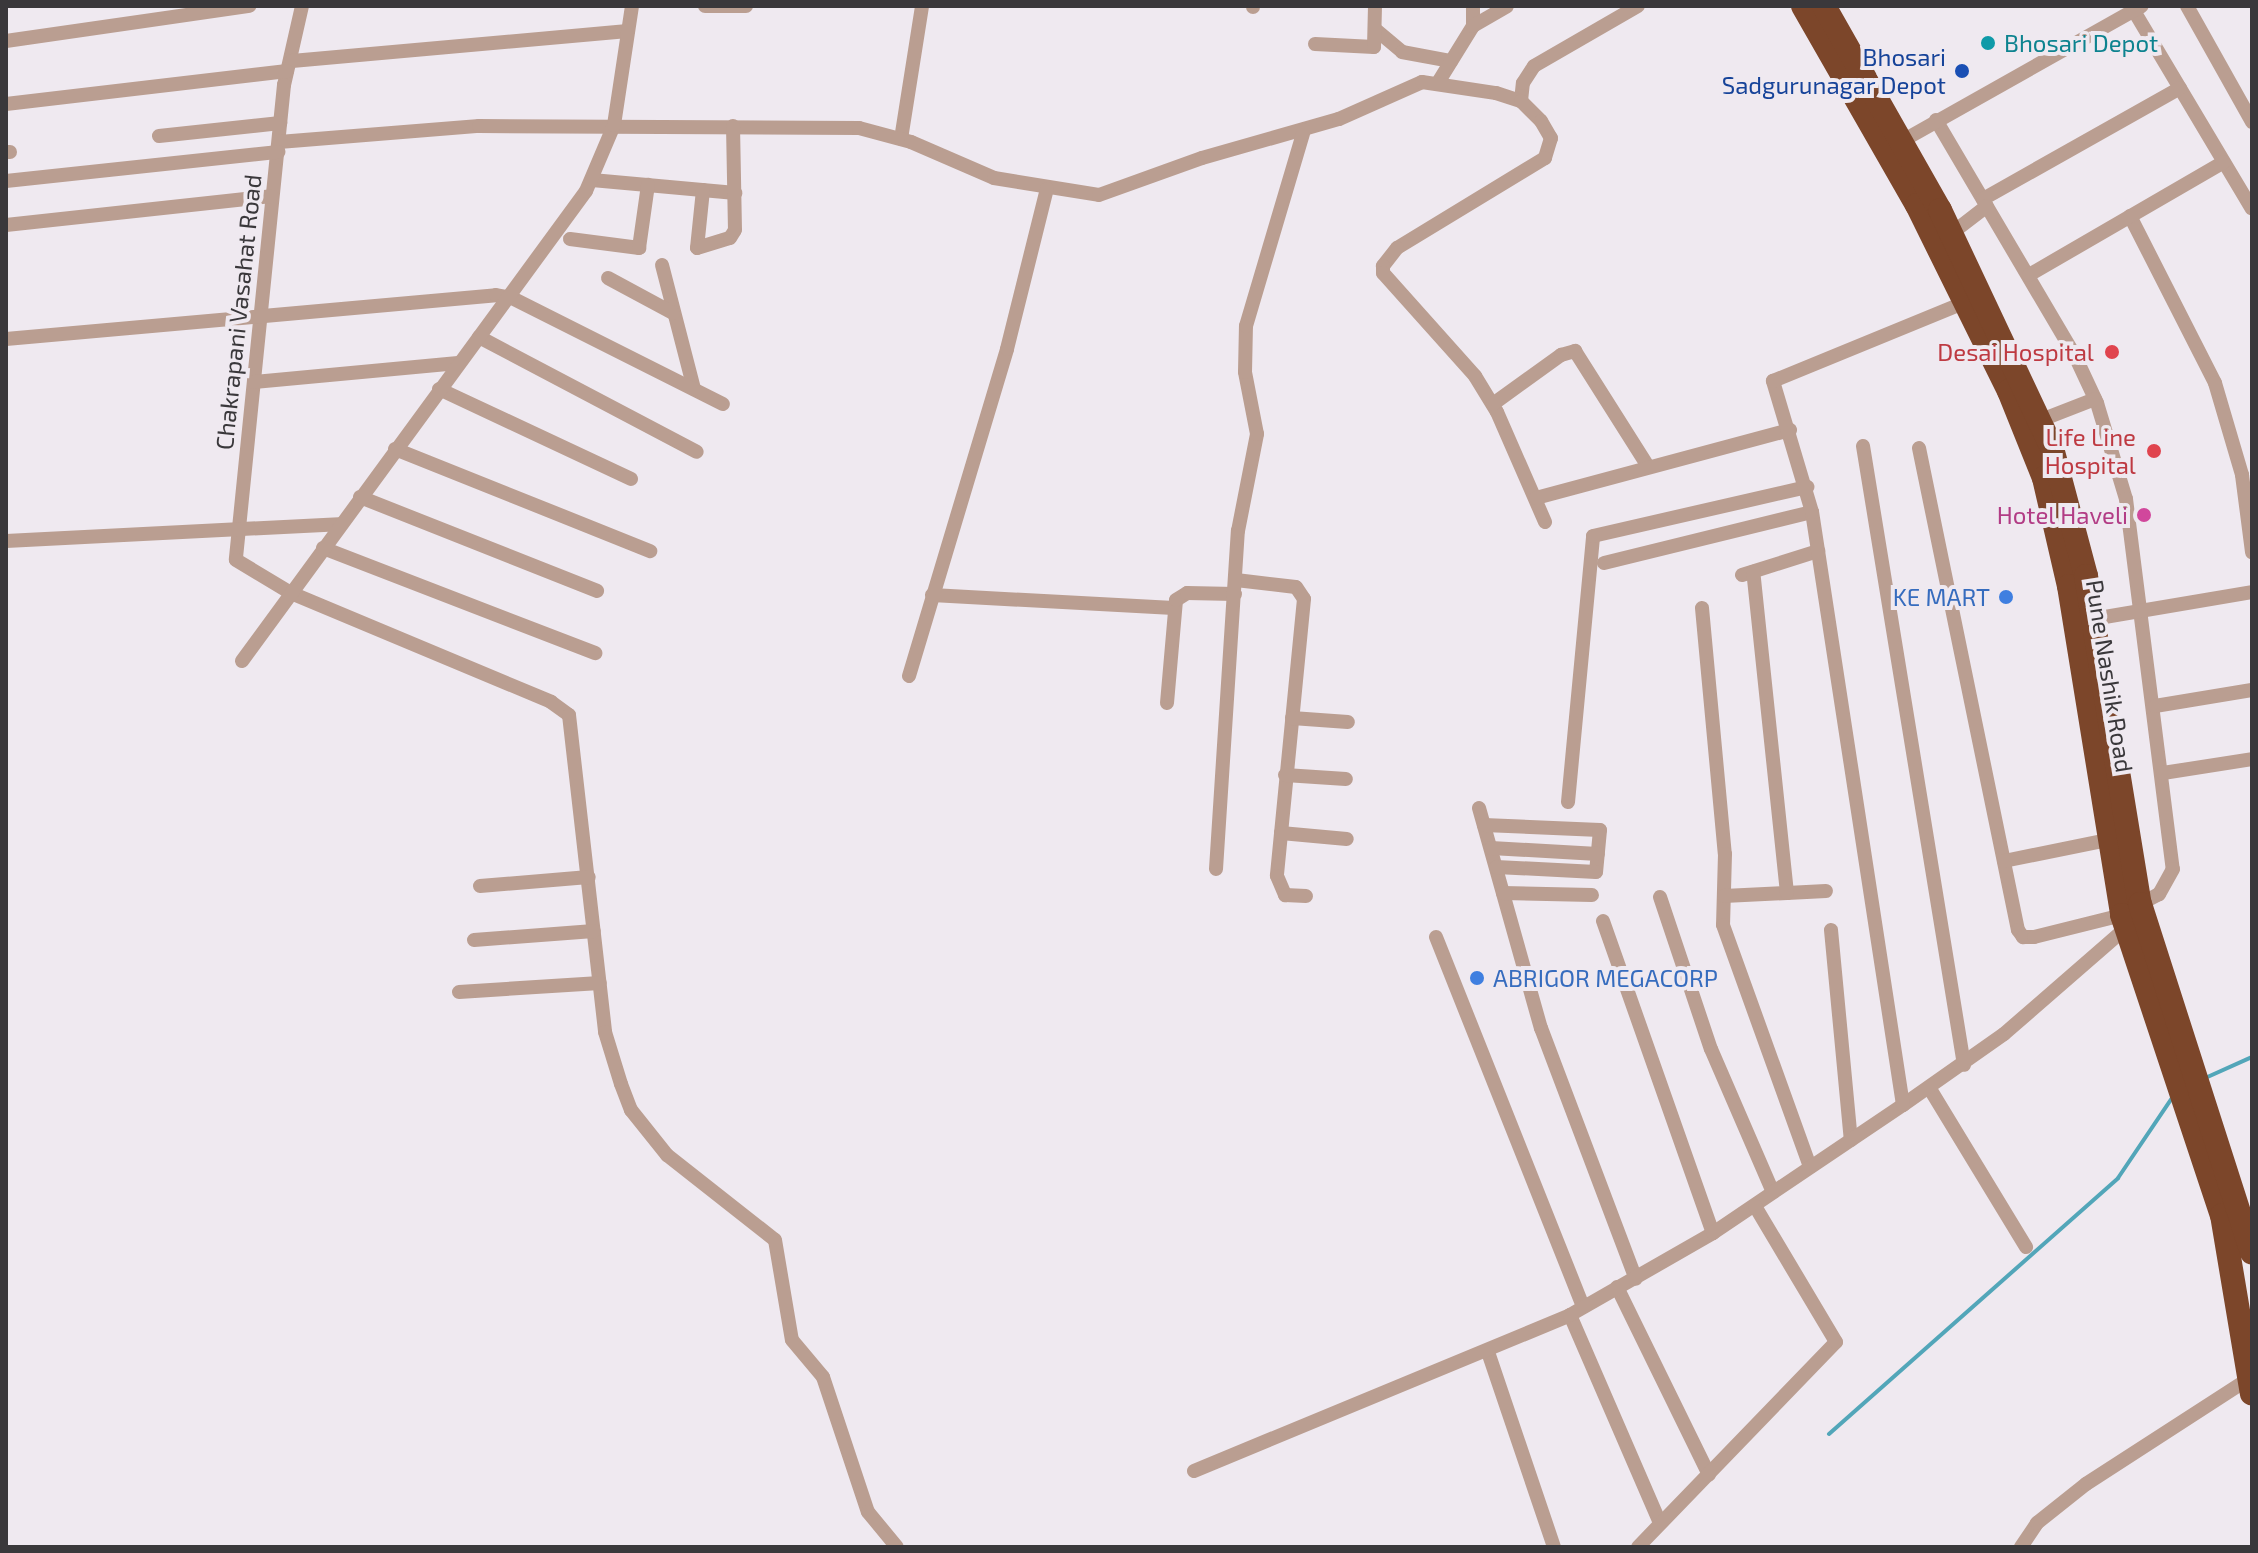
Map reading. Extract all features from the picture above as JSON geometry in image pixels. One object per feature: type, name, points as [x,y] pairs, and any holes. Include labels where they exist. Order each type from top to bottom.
[{"type":"highway","name":"Pune Nashik Road","points":[[1803,6],[1952,233],[2041,420],[2070,503],[2107,840],[2222,1215],[2251,1386]]},
{"type":"highway","name":"Pune Nashik Road","points":[[1824,6],[1895,144],[2044,478],[2084,620],[2129,916],[2252,1252]]},
{"type":"street","points":[[6,41],[250,6]]},
{"type":"street","name":"Chakrapani Vasahat Road","points":[[291,593],[236,560],[271,196],[280,123],[302,6]]},
{"type":"street","points":[[242,661],[458,363],[512,298],[592,180],[614,125],[632,6]]},
{"type":"street","points":[[705,6],[746,6]]},
{"type":"street","points":[[901,139],[922,6]]},
{"type":"street","points":[[1315,44],[1374,47],[1375,6]]},
{"type":"street","points":[[1473,6],[1473,26]]},
{"type":"street","points":[[1439,81],[1473,26],[1507,6]]},
{"type":"street","points":[[1521,101],[1523,83],[1534,66],[1619,11],[1638,6]]},
{"type":"street","points":[[2187,6],[2252,122]]},
{"type":"street","points":[[1895,144],[2138,8],[2180,88],[2252,209]]},
{"type":"street","points":[[1375,29],[1402,52],[1451,61]]},
{"type":"street","points":[[6,104],[290,66],[628,31]]},
{"type":"street","points":[[6,181],[466,127],[733,126],[859,128],[901,139],[994,178],[1047,189],[1114,193],[1202,158],[1304,130],[1408,85],[1439,81],[1521,101],[1547,129],[1551,147],[1545,158],[1397,248],[1383,266],[1387,279],[1461,357],[1493,404],[1545,522]]},
{"type":"street","points":[[1952,233],[1985,202],[2180,88]]},
{"type":"street","points":[[1194,1471],[1488,1352],[1576,1311],[1713,1233],[1964,1065],[2129,916],[2159,894],[2173,869],[2155,706],[2126,499],[2095,399],[2029,275],[1936,120]]},
{"type":"street","points":[[159,136],[280,123]]},
{"type":"street","points":[[703,190],[697,248],[734,235],[733,126]]},
{"type":"street","points":[[1216,869],[1238,531],[1257,434],[1245,372],[1246,326],[1304,130]]},
{"type":"street","points":[[2029,275],[2224,162]]},
{"type":"street","points":[[592,180],[735,193]]},
{"type":"street","points":[[570,239],[639,248],[648,185]]},
{"type":"street","points":[[909,676],[1007,349],[1047,189]]},
{"type":"street","points":[[6,225],[271,196]]},
{"type":"street","points":[[2130,216],[2215,383],[2247,475],[2252,552]]},
{"type":"street","points":[[662,265],[694,389]]},
{"type":"street","points":[[608,278],[673,313]]},
{"type":"street","points":[[6,339],[475,295],[512,298],[723,404]]},
{"type":"street","points":[[1903,1105],[1812,512],[1790,430],[1773,387],[1779,376],[1966,302]]},
{"type":"street","points":[[479,337],[697,452]]},
{"type":"street","points":[[1493,404],[1561,355],[1575,351],[1647,465]]},
{"type":"street","points":[[254,382],[458,363]]},
{"type":"street","points":[[439,389],[631,479]]},
{"type":"street","points":[[2041,420],[2095,399]]},
{"type":"street","points":[[1536,498],[1647,465],[1790,430]]},
{"type":"street","points":[[1863,446],[1964,1065]]},
{"type":"street","points":[[1919,448],[2004,861],[2023,937],[2129,916]]},
{"type":"street","points":[[395,449],[650,551]]},
{"type":"street","points":[[1568,802],[1593,536],[1807,487]]},
{"type":"street","points":[[360,497],[597,591]]},
{"type":"street","points":[[1604,563],[1812,512]]},
{"type":"street","points":[[6,541],[339,524]]},
{"type":"street","points":[[323,548],[595,653]]},
{"type":"street","points":[[1787,893],[1747,574],[1818,551]]},
{"type":"street","points":[[1167,703],[1174,608],[1180,595],[1236,587],[1302,592],[1278,888],[1285,895],[1306,896]]},
{"type":"street","points":[[2084,620],[2252,592]]},
{"type":"street","points":[[291,593],[564,710],[589,877],[610,1055],[631,1110],[667,1155],[775,1240],[792,1340],[823,1377],[868,1512],[897,1547]]},
{"type":"street","points":[[932,595],[1174,608]]},
{"type":"street","points":[[1702,608],[1722,808],[1727,942],[1810,1167]]},
{"type":"street","points":[[2155,706],[2252,690]]},
{"type":"street","points":[[1292,718],[1348,722]]},
{"type":"street","points":[[2163,773],[2252,759]]},
{"type":"street","points":[[1285,775],[1346,779]]},
{"type":"street","points":[[1479,808],[1541,1028],[1636,1279]]},
{"type":"street","points":[[1484,825],[1600,830],[1596,872],[1496,867]]},
{"type":"street","points":[[1281,833],[1347,839]]},
{"type":"street","points":[[2004,861],[2107,840]]},
{"type":"street","points":[[1491,848],[1598,854]]},
{"type":"street","points":[[480,886],[589,877]]},
{"type":"street","points":[[1724,896],[1826,891]]},
{"type":"street","points":[[1503,893],[1592,895]]},
{"type":"street","points":[[1660,897],[1711,1049],[1773,1192]]},
{"type":"street","points":[[1603,921],[1713,1233]]},
{"type":"street","points":[[1831,930],[1851,1140]]},
{"type":"street","points":[[474,940],[594,931]]},
{"type":"street","points":[[1436,937],[1576,1311],[1660,1523]]},
{"type":"street","points":[[459,992],[600,983]]},
{"type":"street","points":[[1930,1089],[2026,1247]]},
{"type":"street","points":[[1638,1547],[1836,1342],[1755,1206]]},
{"type":"street","points":[[1617,1287],[1709,1475]]},
{"type":"street","points":[[1488,1352],[1554,1547]]},
{"type":"street","points":[[2021,1547],[2037,1523],[2076,1491],[2251,1386]]},
{"type":"waterway","points":[[2203,1079],[2252,1057]]},
{"type":"waterway","points":[[1829,1434],[2118,1178],[2172,1098]]},
{"type":"place","name":"Bhosari Depot","points":[[1988,43]]},
{"type":"place","name":"Bhosari Sadgurunagar Depot","points":[[1962,71]]},
{"type":"place","name":"Desai Hospital","points":[[2112,352]]},
{"type":"place","name":"Life Line Hospital","points":[[2154,451]]},
{"type":"place","name":"Hotel Haveli","points":[[2144,515]]},
{"type":"place","name":"KE MART","points":[[2006,597]]},
{"type":"place","name":"ABRIGOR MEGACORP","points":[[1477,978]]}]
